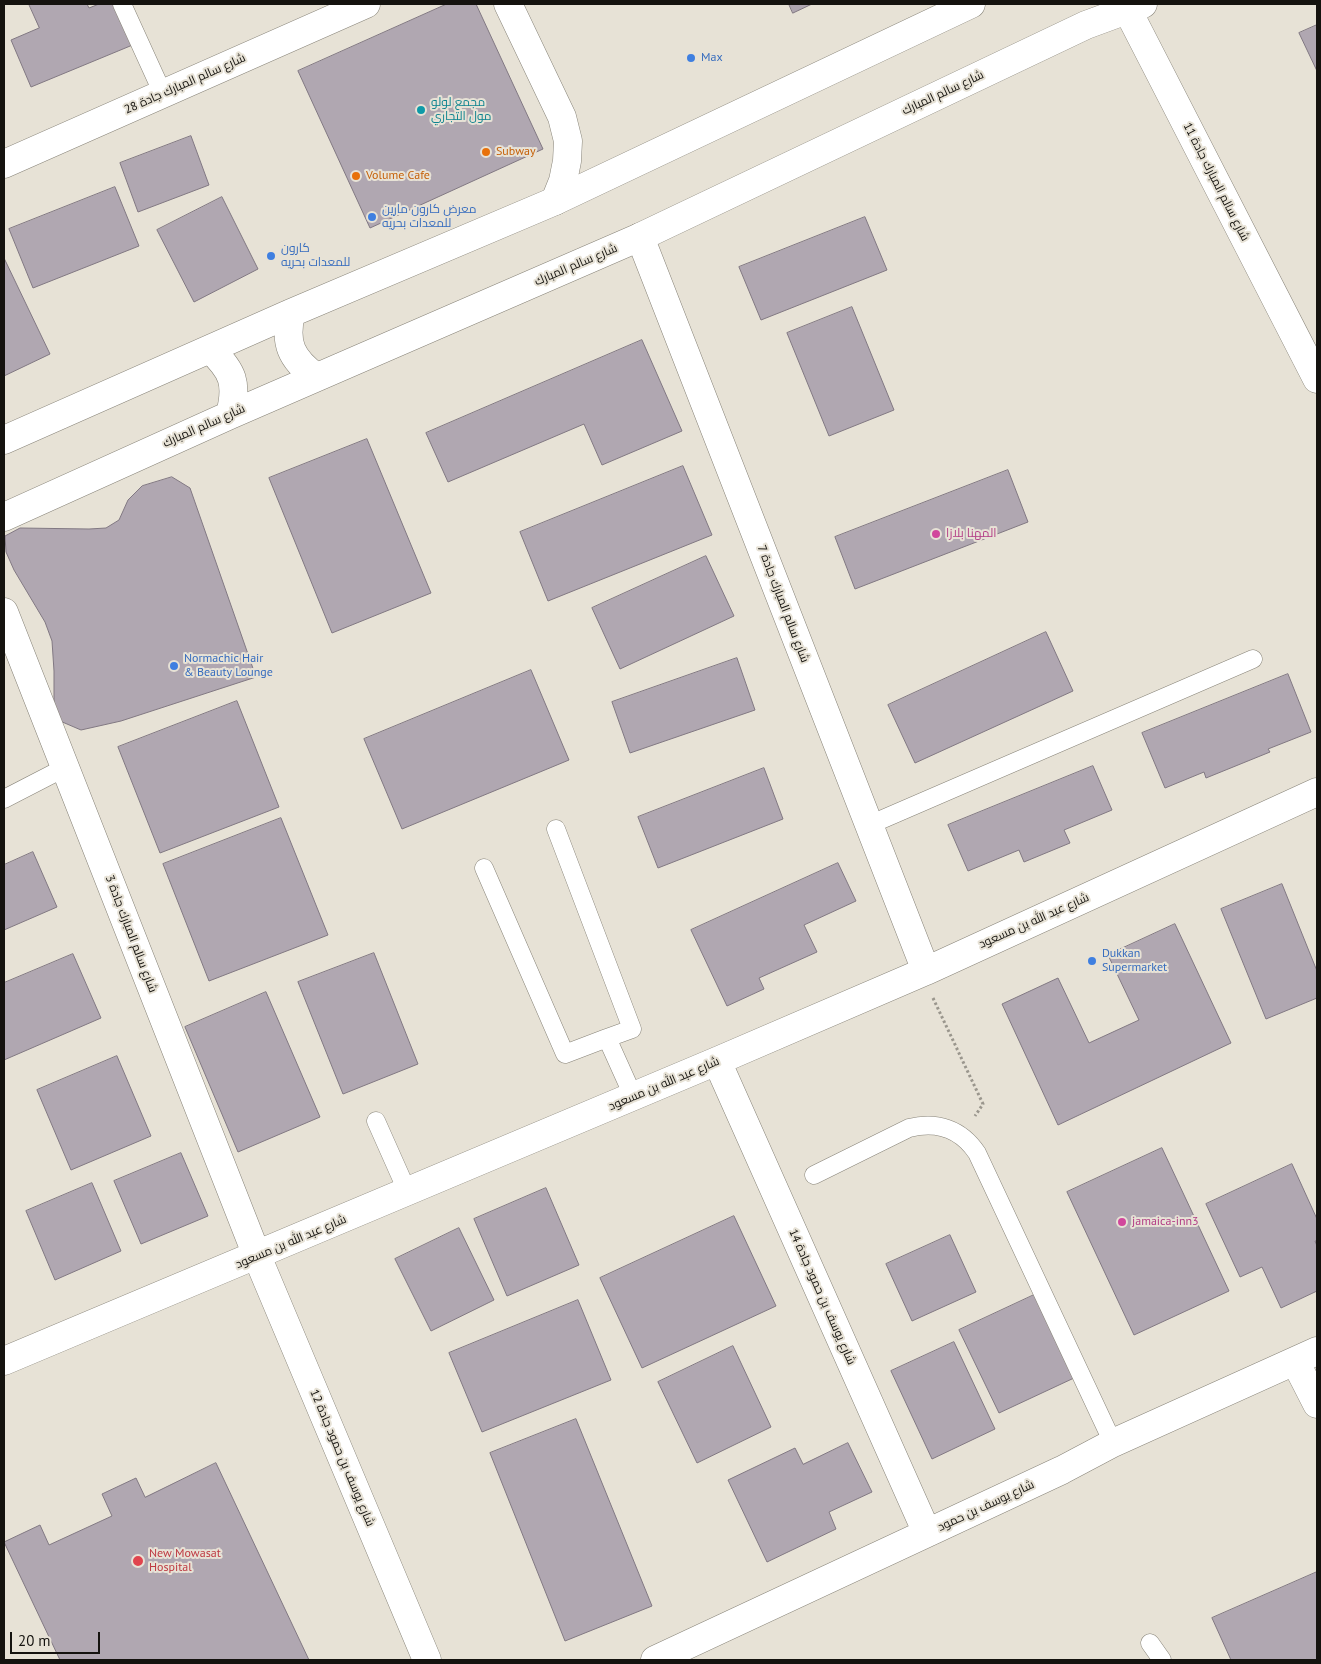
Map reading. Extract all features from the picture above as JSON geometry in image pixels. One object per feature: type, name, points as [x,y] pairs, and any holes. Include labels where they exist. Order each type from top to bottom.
[{"type":"street","name":"شارع سالم المبارك جادة 28","points":[[4,164],[366,4]]},
{"type":"street","points":[[508,4],[562,116],[568,141],[563,181],[555,201]]},
{"type":"street","points":[[4,440],[291,313],[555,201],[971,4]]},
{"type":"street","name":"شارع سالم المبارك","points":[[4,517],[316,377],[640,237],[1077,30],[1135,6]]},
{"type":"street","name":"شارع سالم المبارك جادة 11","points":[[1135,6],[1313,361]]},
{"type":"street","name":"شارع سالم المبارك جادة 7","points":[[640,237],[869,825],[924,972]]},
{"type":"street","points":[[291,313],[288,328],[289,343],[294,357],[316,377]]},
{"type":"street","points":[[210,349],[223,362],[232,378],[234,397],[230,415]]},
{"type":"street","name":"شارع سالم المبارك جادة 3","points":[[4,612],[257,1256]]},
{"type":"street","name":"شارع عبد الله بن مسعود","points":[[4,1361],[718,1062],[924,972],[1317,792]]},
{"type":"street","name":"شارع يوسف بن حمود جادة 14","points":[[718,1062],[927,1533]]},
{"type":"street","name":"شارع يوسف بن حمود جادة 12","points":[[257,1256],[427,1660]]},
{"type":"street","points":[[1306,1356],[1317,1404]]},
{"type":"street","name":"شارع يوسف بن حمود","points":[[654,1660],[1062,1470],[1113,1443],[1306,1356]]},
{"type":"lane","points":[[122,4],[163,94]]},
{"type":"lane","points":[[869,825],[1253,660]]},
{"type":"lane","points":[[4,799],[66,767]]},
{"type":"lane","points":[[484,868],[566,1054],[632,1029],[556,829]]},
{"type":"lane","points":[[607,1038],[634,1098]]},
{"type":"lane","points":[[376,1121],[408,1193]]},
{"type":"lane","points":[[814,1175],[909,1128],[920,1125],[942,1126],[962,1136],[977,1153],[1113,1443]]},
{"type":"lane","points":[[1150,1643],[1162,1660]]},
{"type":"path","points":[[924,972],[983,1104],[962,1136]]},
{"type":"building","points":[[29,4],[87,4],[89,8],[99,4],[118,4],[135,44],[31,87],[11,40],[39,28]]},
{"type":"building","name":"مجمع لولو مول التجاري","points":[[447,4],[476,4],[543,149],[370,228],[298,71]]},
{"type":"building","points":[[789,4],[812,4],[793,13]]},
{"type":"building","points":[[1317,25],[1317,71],[1299,33]]},
{"type":"building","points":[[191,136],[209,185],[138,212],[120,163]]},
{"type":"building","points":[[115,187],[139,246],[33,288],[9,229]]},
{"type":"building","points":[[222,197],[258,269],[194,302],[157,230]]},
{"type":"building","points":[[865,217],[887,270],[761,320],[739,267]]},
{"type":"building","points":[[4,258],[50,354],[4,376]]},
{"type":"building","points":[[852,307],[894,410],[829,436],[787,333]]},
{"type":"building","points":[[642,340],[682,431],[602,465],[584,424],[448,482],[426,433]]},
{"type":"building","points":[[367,439],[431,593],[332,633],[269,478]]},
{"type":"building","points":[[683,466],[712,535],[548,601],[520,532]]},
{"type":"building","points":[[1008,470],[1028,522],[855,589],[835,537]]},
{"type":"building","points":[[172,477],[190,488],[256,677],[121,721],[81,730],[60,721],[54,704],[52,641],[45,622],[14,570],[6,552],[5,536],[20,528],[106,528],[119,520],[128,500],[142,486]]},
{"type":"building","points":[[706,556],[734,616],[620,669],[592,608]]},
{"type":"building","points":[[1046,632],[1073,691],[915,763],[888,705]]},
{"type":"building","points":[[737,658],[755,710],[630,753],[612,702]]},
{"type":"building","points":[[531,670],[569,760],[402,829],[364,739]]},
{"type":"building","points":[[1288,674],[1311,732],[1268,749],[1270,752],[1206,778],[1204,772],[1165,788],[1142,733]]},
{"type":"building","points":[[237,701],[279,807],[160,853],[118,747]]},
{"type":"building","points":[[1093,766],[1112,810],[1064,830],[1070,843],[1024,862],[1019,850],[968,871],[948,825]]},
{"type":"building","points":[[764,768],[783,819],[658,868],[638,817]]},
{"type":"building","points":[[281,818],[328,935],[209,981],[163,864]]},
{"type":"building","points":[[33,852],[57,907],[4,930],[4,865]]},
{"type":"building","points":[[838,863],[856,901],[804,925],[817,952],[759,978],[764,989],[727,1006],[691,930]]},
{"type":"building","points":[[1282,884],[1317,971],[1317,998],[1266,1019],[1221,909]]},
{"type":"building","points":[[1175,924],[1231,1043],[1058,1125],[1002,1004],[1058,978],[1089,1043],[1139,1020],[1108,955]]},
{"type":"building","points":[[374,953],[418,1064],[343,1094],[298,982]]},
{"type":"building","points":[[73,954],[101,1018],[4,1060],[4,983]]},
{"type":"building","points":[[266,992],[320,1117],[238,1152],[185,1027]]},
{"type":"building","points":[[117,1056],[151,1136],[71,1170],[37,1090]]},
{"type":"building","points":[[1162,1148],[1229,1291],[1134,1335],[1067,1192]]},
{"type":"building","points":[[181,1153],[208,1216],[141,1244],[114,1181]]},
{"type":"building","points":[[1292,1164],[1317,1219],[1317,1241],[1315,1241],[1317,1246],[1317,1291],[1281,1308],[1262,1267],[1240,1277],[1206,1204]]},
{"type":"building","points":[[92,1183],[121,1251],[55,1280],[26,1211]]},
{"type":"building","points":[[546,1188],[579,1265],[507,1296],[474,1219]]},
{"type":"building","points":[[734,1216],[776,1306],[642,1368],[600,1278]]},
{"type":"building","points":[[459,1228],[494,1300],[431,1331],[395,1259]]},
{"type":"building","points":[[950,1235],[976,1292],[912,1321],[886,1264]]},
{"type":"building","points":[[1034,1295],[1074,1378],[999,1413],[959,1330]]},
{"type":"building","points":[[578,1300],[611,1380],[482,1432],[449,1353]]},
{"type":"building","points":[[954,1342],[995,1429],[932,1459],[891,1371]]},
{"type":"building","points":[[733,1346],[771,1427],[697,1463],[658,1382]]},
{"type":"building","points":[[576,1419],[652,1606],[565,1641],[490,1453]]},
{"type":"building","points":[[848,1443],[872,1492],[829,1512],[836,1529],[767,1562],[728,1480],[795,1448],[803,1464]]},
{"type":"building","name":"New Mowasat Hospital","points":[[216,1463],[309,1660],[60,1660],[4,1542],[40,1525],[49,1545],[112,1516],[102,1494],[136,1478],[145,1497]]},
{"type":"building","points":[[1317,1572],[1317,1660],[1231,1660],[1212,1618]]},
{"type":"place","name":"Max","points":[[691,58]]},
{"type":"place","name":"مجمع لولو مول التجاري","points":[[421,110]]},
{"type":"place","name":"Subway","points":[[486,152]]},
{"type":"place","name":"Volume Cafe","points":[[356,176]]},
{"type":"place","name":"معرض کارون مارین للمعدات بحریه","points":[[372,217]]},
{"type":"place","name":"کارون للمعدات بحریه","points":[[271,256]]},
{"type":"place","name":"المهنا بلازا","points":[[936,534]]},
{"type":"place","name":"Normachic Hair & Beauty Lounge","points":[[174,666]]},
{"type":"place","name":"Dukkan Supermarket","points":[[1092,961]]},
{"type":"place","name":"jamaica-inn3","points":[[1122,1222]]},
{"type":"place","name":"New Mowasat Hospital","points":[[138,1561]]}]
